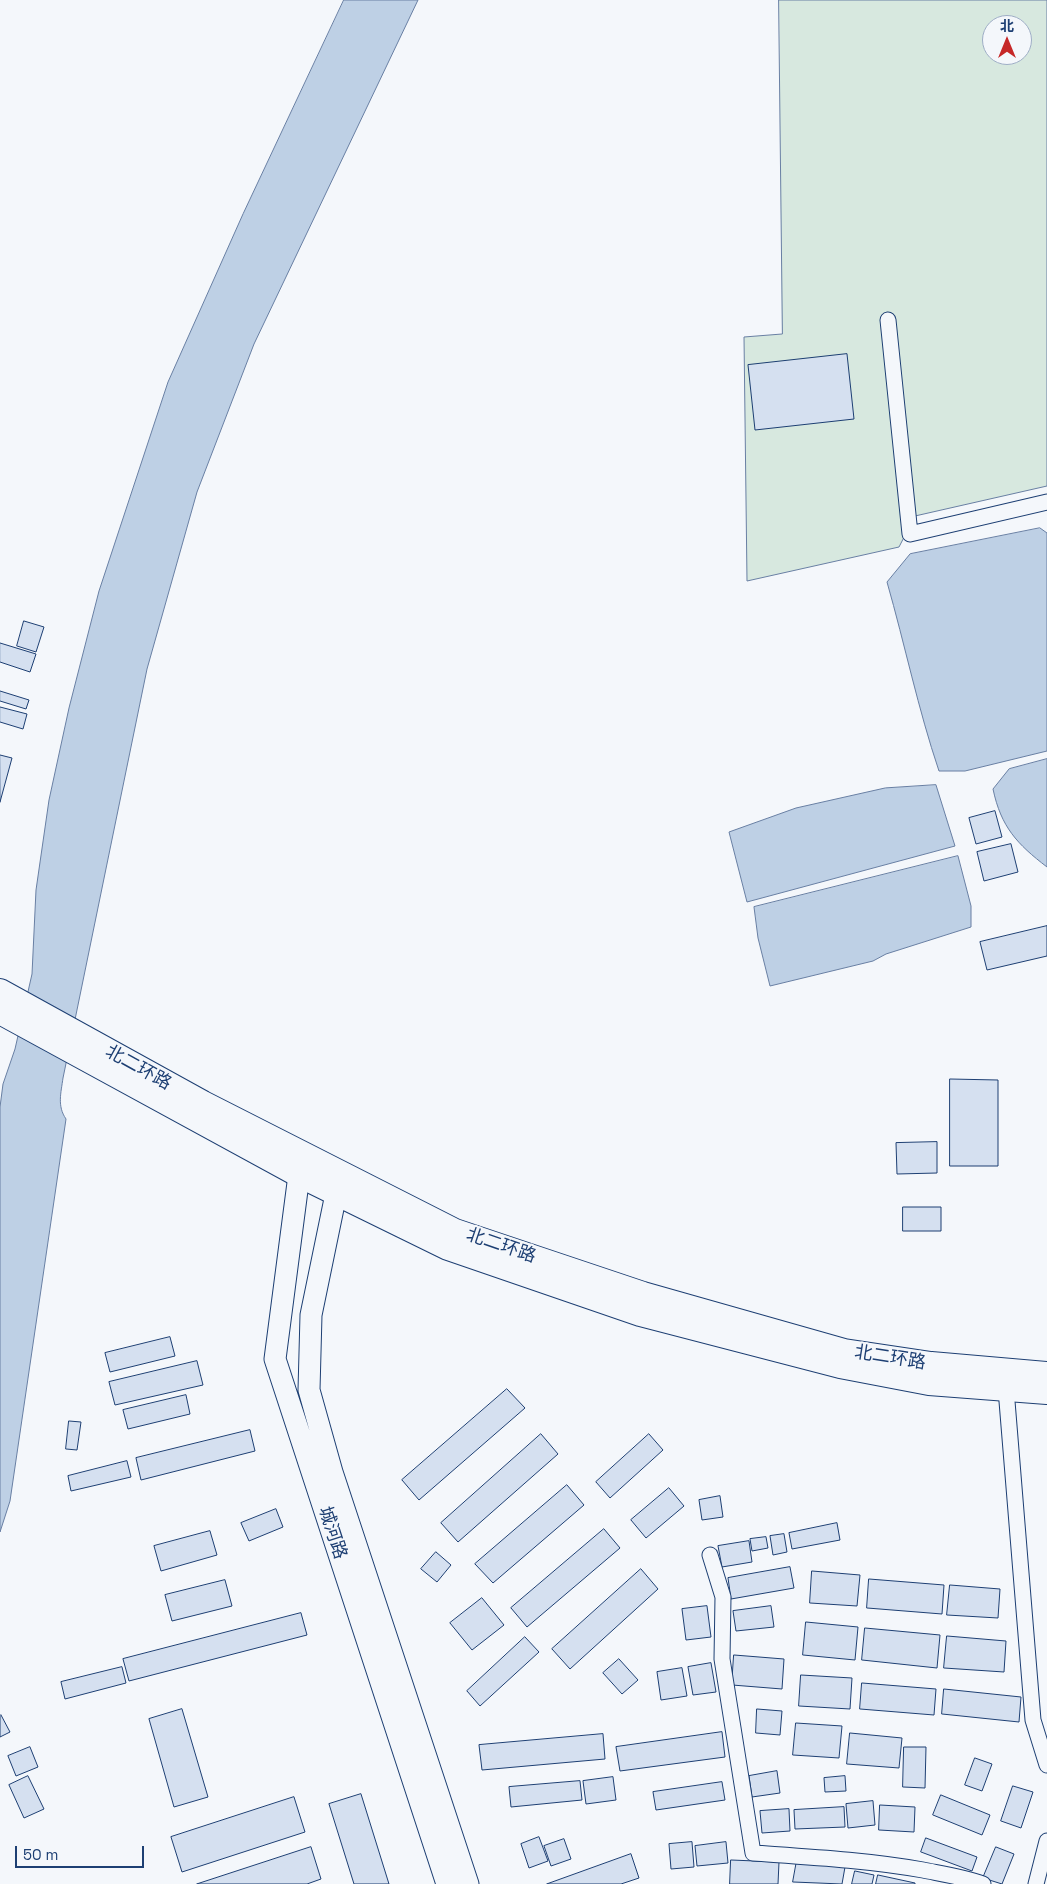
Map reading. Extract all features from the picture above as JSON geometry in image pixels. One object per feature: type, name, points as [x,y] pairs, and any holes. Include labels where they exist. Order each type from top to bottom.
[{"type":"main road","name":"北二环路","points":[[0,991],[90,1051],[299,1175],[448,1248],[640,1314],[840,1366],[930,1383],[1047,1392]]},
{"type":"main road","name":"北二环路","points":[[0,1012],[203,1103],[455,1231],[643,1294],[844,1350],[931,1364],[1047,1374]]},
{"type":"main road","name":"城河路","points":[[299,1175],[275,1359],[447,1884]]},
{"type":"main road","name":"城河路","points":[[336,1194],[311,1315],[309,1390],[332,1472],[468,1884]]},
{"type":"street","points":[[888,320],[910,534],[1047,502]]},
{"type":"street","points":[[1006,1389],[1033,1720],[1047,1765]]},
{"type":"street","points":[[710,1555],[723,1597],[722,1659],[753,1853],[820,1857],[906,1867],[968,1878],[983,1884]]},
{"type":"street","points":[[1036,1884],[1047,1842]]},
{"type":"shaded area","points":[[779,0],[1047,0],[1047,486],[915,516],[899,547],[747,581],[744,337],[782,334]]},
{"type":"water","points":[[344,0],[418,0],[254,344],[197,492],[147,669],[63,1078],[61,1109],[66,1119],[10,1501],[0,1532],[0,1107],[3,1084],[15,1049],[32,974],[36,890],[49,800],[69,708],[99,591],[168,382],[243,214]]},
{"type":"water","points":[[1040,528],[1047,533],[1047,751],[965,771],[939,771],[887,582],[910,554]]},
{"type":"water","points":[[1047,759],[1047,867],[1012,834],[1001,814],[993,789],[1009,769]]},
{"type":"water","points":[[936,785],[955,846],[747,902],[729,832],[796,808],[885,788]]},
{"type":"water","points":[[958,856],[971,906],[971,927],[886,954],[873,961],[770,986],[758,938],[754,907]]},
{"type":"building","points":[[847,354],[854,419],[755,430],[748,365]]},
{"type":"building","points":[[24,621],[44,627],[36,652],[17,646]]},
{"type":"building","points":[[0,643],[36,654],[30,672],[0,662]]},
{"type":"building","points":[[0,691],[29,700],[26,709],[0,701]]},
{"type":"building","points":[[0,707],[27,714],[23,729],[0,722]]},
{"type":"building","points":[[0,755],[12,758],[0,802]]},
{"type":"building","points":[[995,811],[1002,837],[976,844],[969,818]]},
{"type":"building","points":[[1011,844],[1018,872],[984,881],[977,852]]},
{"type":"building","points":[[1047,926],[1047,956],[987,970],[980,942]]},
{"type":"building","points":[[950,1079],[998,1080],[998,1166],[950,1166]]},
{"type":"building","points":[[937,1142],[937,1173],[897,1174],[896,1143]]},
{"type":"building","points":[[903,1207],[941,1207],[941,1231],[903,1231]]},
{"type":"building","points":[[170,1337],[175,1356],[110,1372],[105,1353]]},
{"type":"building","points":[[197,1361],[203,1385],[115,1405],[109,1382]]},
{"type":"building","points":[[507,1389],[525,1408],[419,1500],[402,1480]]},
{"type":"building","points":[[186,1395],[190,1414],[128,1429],[123,1410]]},
{"type":"building","points":[[69,1421],[81,1422],[77,1450],[66,1449]]},
{"type":"building","points":[[250,1430],[255,1451],[141,1480],[136,1458]]},
{"type":"building","points":[[541,1434],[558,1454],[458,1542],[441,1523]]},
{"type":"building","points":[[649,1434],[663,1450],[610,1498],[596,1482]]},
{"type":"building","points":[[127,1461],[131,1477],[71,1491],[68,1476]]},
{"type":"building","points":[[567,1485],[584,1505],[493,1583],[475,1564]]},
{"type":"building","points":[[669,1488],[684,1506],[646,1538],[631,1520]]},
{"type":"building","points":[[720,1496],[723,1517],[702,1520],[699,1500]]},
{"type":"building","points":[[276,1509],[283,1527],[249,1541],[241,1523]]},
{"type":"building","points":[[837,1523],[840,1540],[792,1549],[789,1533]]},
{"type":"building","points":[[604,1529],[620,1548],[527,1627],[511,1608]]},
{"type":"building","points":[[210,1531],[217,1555],[161,1571],[154,1546]]},
{"type":"building","points":[[784,1534],[787,1552],[773,1555],[770,1536]]},
{"type":"building","points":[[766,1537],[768,1548],[752,1551],[750,1539]]},
{"type":"building","points":[[749,1541],[752,1562],[722,1567],[718,1546]]},
{"type":"building","points":[[436,1552],[451,1565],[437,1582],[421,1569]]},
{"type":"building","points":[[790,1567],[794,1588],[731,1599],[728,1578]]},
{"type":"building","points":[[641,1569],[658,1589],[570,1669],[552,1649]]},
{"type":"building","points":[[812,1571],[860,1575],[857,1606],[810,1603]]},
{"type":"building","points":[[869,1579],[944,1585],[942,1614],[867,1608]]},
{"type":"building","points":[[225,1580],[232,1606],[172,1621],[165,1595]]},
{"type":"building","points":[[950,1585],[1000,1589],[998,1618],[947,1615]]},
{"type":"building","points":[[482,1598],[504,1625],[472,1650],[450,1623]]},
{"type":"building","points":[[707,1606],[711,1637],[686,1640],[682,1609]]},
{"type":"building","points":[[771,1606],[774,1627],[736,1631],[733,1611]]},
{"type":"building","points":[[301,1613],[307,1635],[129,1681],[123,1659]]},
{"type":"building","points":[[806,1622],[858,1627],[855,1660],[803,1655]]},
{"type":"building","points":[[865,1628],[940,1635],[937,1668],[862,1660]]},
{"type":"building","points":[[947,1636],[1006,1641],[1004,1672],[944,1668]]},
{"type":"building","points":[[525,1637],[539,1652],[480,1706],[467,1691]]},
{"type":"building","points":[[734,1655],[784,1659],[782,1689],[732,1685]]},
{"type":"building","points":[[619,1659],[638,1680],[622,1694],[603,1673]]},
{"type":"building","points":[[711,1663],[716,1692],[693,1695],[688,1667]]},
{"type":"building","points":[[122,1667],[126,1683],[65,1699],[61,1682]]},
{"type":"building","points":[[682,1668],[687,1696],[661,1700],[657,1672]]},
{"type":"building","points":[[801,1675],[852,1678],[850,1709],[799,1706]]},
{"type":"building","points":[[862,1683],[936,1689],[934,1715],[860,1709]]},
{"type":"building","points":[[944,1689],[1021,1697],[1019,1722],[942,1714]]},
{"type":"building","points":[[182,1709],[208,1797],[174,1807],[149,1719]]},
{"type":"building","points":[[757,1709],[782,1711],[780,1735],[756,1733]]},
{"type":"building","points":[[0,1716],[10,1732],[0,1737]]},
{"type":"building","points":[[796,1723],[842,1726],[839,1758],[793,1755]]},
{"type":"building","points":[[722,1732],[725,1757],[620,1771],[616,1747]]},
{"type":"building","points":[[850,1733],[902,1738],[899,1768],[847,1764]]},
{"type":"building","points":[[603,1734],[605,1759],[482,1770],[479,1745]]},
{"type":"building","points":[[30,1747],[38,1767],[16,1776],[8,1756]]},
{"type":"building","points":[[904,1747],[926,1747],[925,1788],[903,1787]]},
{"type":"building","points":[[975,1758],[992,1764],[982,1791],[965,1785]]},
{"type":"building","points":[[777,1771],[780,1793],[752,1797],[749,1776]]},
{"type":"building","points":[[28,1776],[44,1809],[24,1818],[9,1785]]},
{"type":"building","points":[[845,1776],[846,1791],[825,1792],[824,1778]]},
{"type":"building","points":[[613,1777],[616,1800],[586,1804],[583,1781]]},
{"type":"building","points":[[580,1781],[582,1800],[511,1807],[509,1787]]},
{"type":"building","points":[[722,1782],[725,1800],[656,1810],[653,1792]]},
{"type":"building","points":[[1013,1786],[1033,1792],[1021,1828],[1001,1821]]},
{"type":"building","points":[[361,1794],[389,1884],[354,1884],[329,1804]]},
{"type":"building","points":[[941,1795],[990,1815],[982,1835],[933,1815]]},
{"type":"building","points":[[294,1797],[305,1832],[182,1872],[171,1837]]},
{"type":"building","points":[[873,1801],[875,1825],[848,1828],[846,1804]]},
{"type":"building","points":[[880,1805],[915,1807],[914,1832],[879,1830]]},
{"type":"building","points":[[844,1807],[845,1827],[795,1829],[794,1810]]},
{"type":"building","points":[[789,1809],[790,1831],[762,1833],[760,1811]]},
{"type":"building","points":[[539,1837],[548,1861],[529,1868],[521,1844]]},
{"type":"building","points":[[926,1838],[977,1857],[972,1871],[921,1852]]},
{"type":"building","points":[[564,1839],[571,1859],[551,1866],[544,1846]]},
{"type":"building","points":[[692,1842],[694,1867],[671,1869],[669,1844]]},
{"type":"building","points":[[726,1842],[728,1863],[697,1866],[695,1846]]},
{"type":"building","points":[[311,1847],[321,1879],[307,1884],[197,1884]]},
{"type":"building","points":[[996,1847],[1014,1854],[1002,1884],[983,1878]]},
{"type":"building","points":[[631,1854],[639,1878],[621,1884],[547,1884]]},
{"type":"building","points":[[731,1860],[779,1862],[778,1884],[730,1884]]},
{"type":"building","points":[[797,1860],[845,1867],[842,1884],[793,1882]]},
{"type":"building","points":[[855,1871],[874,1875],[872,1884],[852,1884]]},
{"type":"building","points":[[878,1875],[915,1883],[915,1884],[876,1884]]}]
